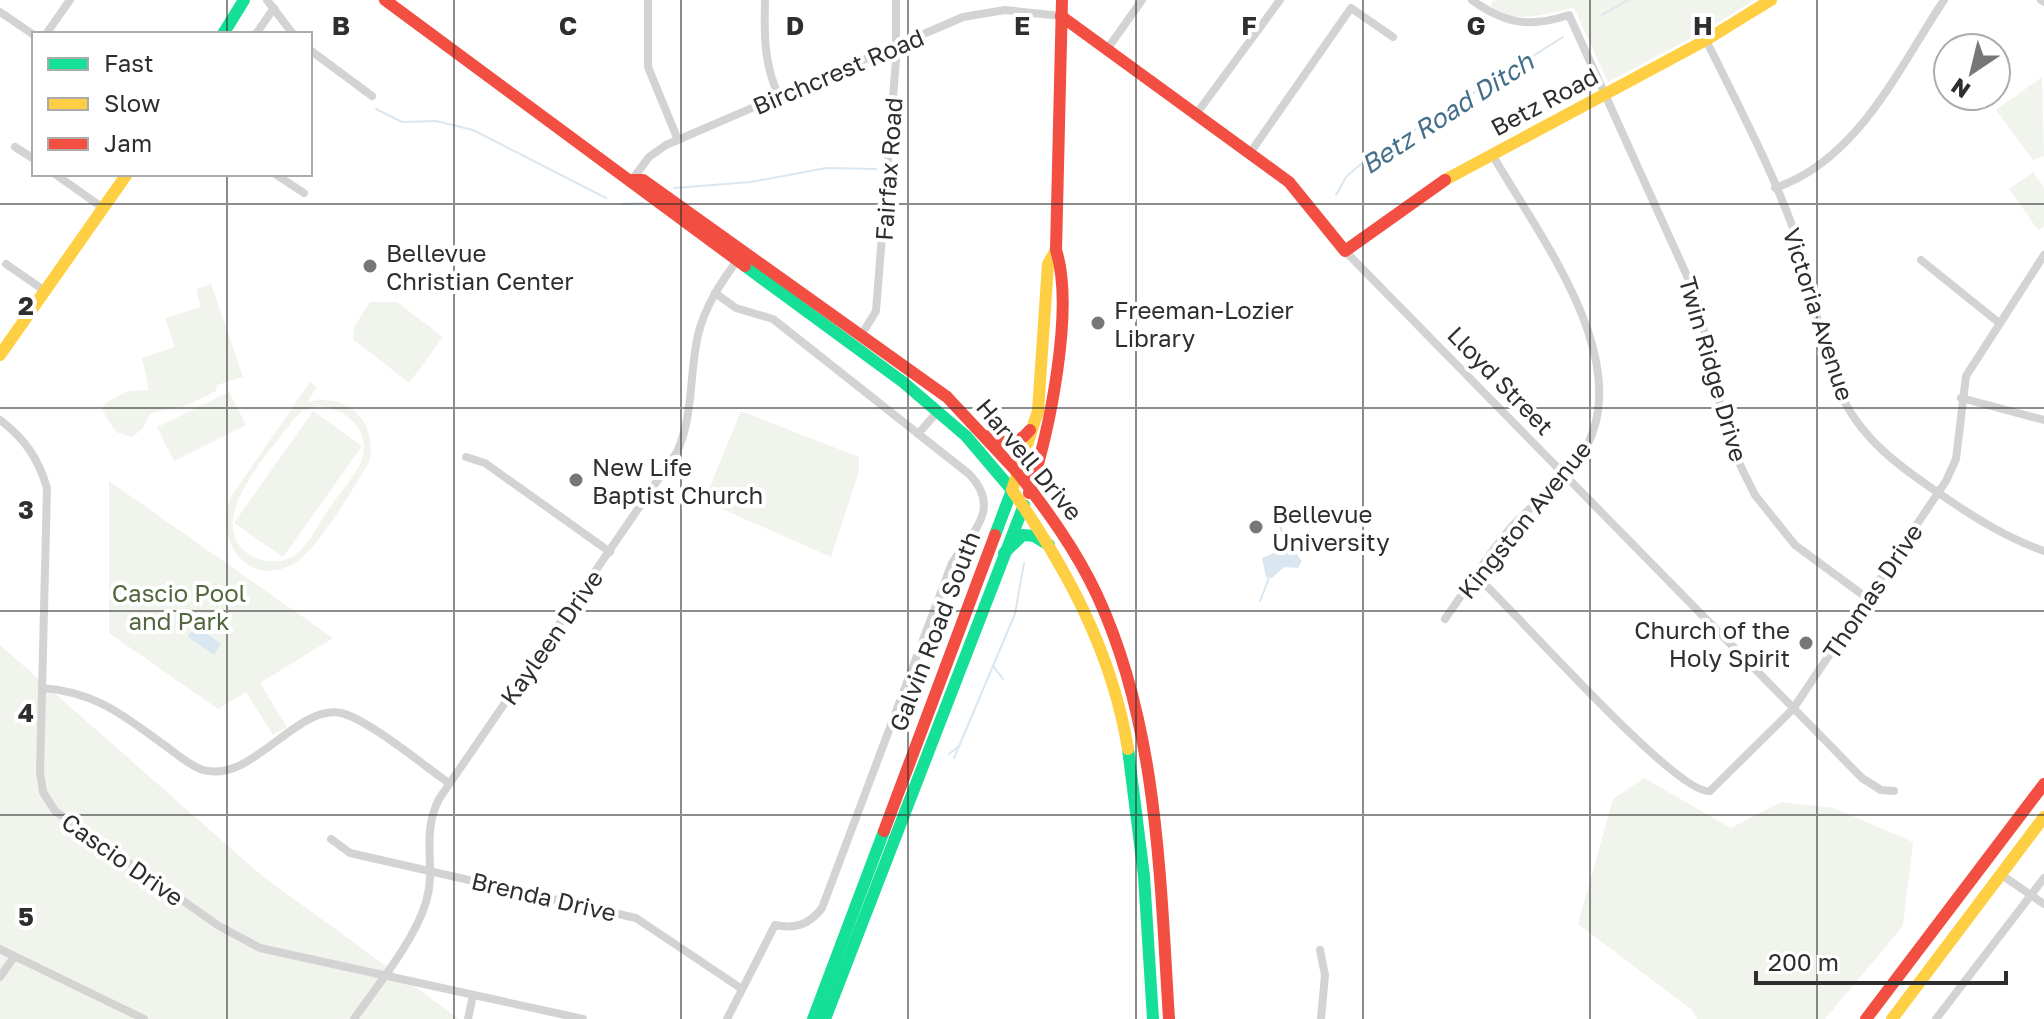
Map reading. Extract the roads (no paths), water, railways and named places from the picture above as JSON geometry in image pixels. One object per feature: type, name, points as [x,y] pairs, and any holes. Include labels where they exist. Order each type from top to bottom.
[{"type":"main road","points":[[224,32],[234,0]]},
{"type":"main road","points":[[224,32],[244,0]]},
{"type":"main road","name":"Harvell Drive","points":[[385,0],[632,180],[637,188],[862,334],[947,397],[1031,487],[1062,530],[1086,572],[1122,659],[1137,708],[1154,803],[1169,1019]]},
{"type":"main road","name":"Galvin Road South","points":[[825,1019],[1031,487],[1047,436],[1058,377],[1061,266],[1056,250],[1062,0]]},
{"type":"main road","name":"Betz Road","points":[[1345,251],[1432,187],[1706,40],[1771,0]]},
{"type":"main road","name":"Lloyd Street","points":[[1061,16],[1197,113],[1302,195],[1345,251]]},
{"type":"main road","points":[[0,355],[126,176]]},
{"type":"main road","name":"Galvin Road South","points":[[813,1019],[1035,423],[1042,385],[1048,264],[1056,250]]},
{"type":"main road","name":"Harvell Drive","points":[[742,254],[938,411],[1024,505],[1056,551],[1083,601],[1108,666],[1133,765],[1153,1019]]},
{"type":"main road","points":[[986,436],[1004,445],[1016,444],[1035,423]]},
{"type":"main road","points":[[1004,553],[1018,537],[1028,535],[1042,539],[1056,551]]},
{"type":"main road","points":[[1866,1019],[2044,784]]},
{"type":"main road","points":[[1892,1019],[2003,876],[2044,817]]},
{"type":"street","points":[[47,32],[70,0]]},
{"type":"street","points":[[267,0],[292,32]]},
{"type":"street","points":[[648,0],[648,67],[678,140]]},
{"type":"street","points":[[765,0],[764,50],[768,73],[779,97]]},
{"type":"street","name":"Fairfax Road","points":[[862,334],[876,311],[897,46],[896,0]]},
{"type":"street","points":[[1108,48],[1142,0]]},
{"type":"street","name":"Twin Ridge Drive","points":[[1472,0],[1512,23],[1528,24],[1569,15],[1697,298],[1722,412],[1741,467],[1755,495],[1795,545],[1867,598]]},
{"type":"street","points":[[1775,188],[1820,167],[1846,144],[1944,0]]},
{"type":"street","points":[[1197,113],[1278,1]]},
{"type":"street","points":[[257,32],[274,8]]},
{"type":"street","points":[[1250,153],[1351,8],[1393,37]]},
{"type":"street","name":"Birchcrest Road","points":[[632,180],[649,157],[678,140],[978,12],[1030,10],[1061,16]]},
{"type":"street","points":[[0,12],[32,34]]},
{"type":"street","name":"Victoria Avenue","points":[[1706,40],[1775,188],[1805,264],[1832,373],[1846,405],[1876,447],[1938,493],[1993,529],[2044,551]]},
{"type":"street","points":[[312,51],[372,96]]},
{"type":"street","points":[[15,147],[32,158]]},
{"type":"street","name":"Kingston Avenue","points":[[1445,619],[1512,526],[1564,477],[1591,439],[1599,414],[1598,367],[1570,289],[1492,154]]},
{"type":"street","points":[[58,176],[103,208]]},
{"type":"street","points":[[278,176],[304,193]]},
{"type":"street","name":"Lloyd Street","points":[[1345,251],[1793,709],[1873,786],[1894,791]]},
{"type":"street","name":"Kayleen Drive","points":[[354,1019],[424,909],[429,871],[430,821],[449,783],[665,474],[682,440],[692,401],[697,340],[715,293],[742,254]]},
{"type":"street","name":"Thomas Drive","points":[[1476,576],[1654,757],[1706,792],[1793,709],[1938,493],[1956,459],[1961,398],[1970,365],[2044,255]]},
{"type":"street","points":[[1921,260],[1998,322]]},
{"type":"street","points":[[6,264],[45,291]]},
{"type":"street","points":[[2034,269],[2044,275]]},
{"type":"street","points":[[715,293],[736,308],[773,319],[980,487],[984,501],[981,520],[973,538],[952,563],[822,908],[814,918],[800,926],[775,925],[727,1019]]},
{"type":"street","points":[[1961,398],[2044,420]]},
{"type":"street","points":[[918,434],[938,411]]},
{"type":"street","name":"Cascio Drive","points":[[0,420],[20,436],[32,452],[47,488],[40,772],[43,792],[55,811],[247,942],[277,953],[583,1019]]},
{"type":"street","points":[[466,457],[485,463],[610,552]]},
{"type":"street","points":[[42,688],[77,692],[99,700],[190,764],[211,771],[233,768],[314,718],[342,713],[360,721],[449,783]]},
{"type":"street","name":"Brenda Drive","points":[[331,839],[350,853],[636,918],[742,989]]},
{"type":"street","points":[[2003,876],[2044,904]]},
{"type":"street","points":[[1936,1019],[2044,878]]},
{"type":"street","points":[[0,949],[144,1019]]},
{"type":"street","points":[[1320,950],[1325,975],[1321,1019]]},
{"type":"street","points":[[0,977],[14,957]]},
{"type":"street","points":[[468,1019],[473,995]]},
{"type":"waterway","name":"Betz Road Ditch","points":[[1602,15],[1628,0]]},
{"type":"waterway","name":"Betz Road Ditch","points":[[1336,195],[1346,177],[1362,163],[1563,37]]},
{"type":"waterway","name":"Betz Road Ditch","points":[[376,109],[402,122],[436,121],[473,130],[606,198]]},
{"type":"waterway","name":"Betz Road Ditch","points":[[674,188],[751,182],[826,168],[876,169]]},
{"type":"waterway","name":"Betz Road Ditch","points":[[623,204],[643,203]]},
{"type":"waterway","points":[[1279,521],[1286,547]]},
{"type":"waterway","points":[[954,758],[1015,614],[1024,563]]},
{"type":"waterway","points":[[1260,601],[1269,578]]},
{"type":"waterway","points":[[993,666],[1003,679]]},
{"type":"waterway","points":[[949,754],[958,747]]},
{"type":"place","name":"Bellevue Christian Center","points":[[370,266]]},
{"type":"place","name":"Freeman-Lozier Library","points":[[1098,323]]},
{"type":"place","name":"New Life Baptist Church","points":[[576,480]]},
{"type":"place","name":"Bellevue University","points":[[1256,527]]},
{"type":"place","name":"Church of the Holy Spirit","points":[[1806,643]]},
{"type":"park label","name":"Cascio Pool and Park","points":[[179,606]]}]
